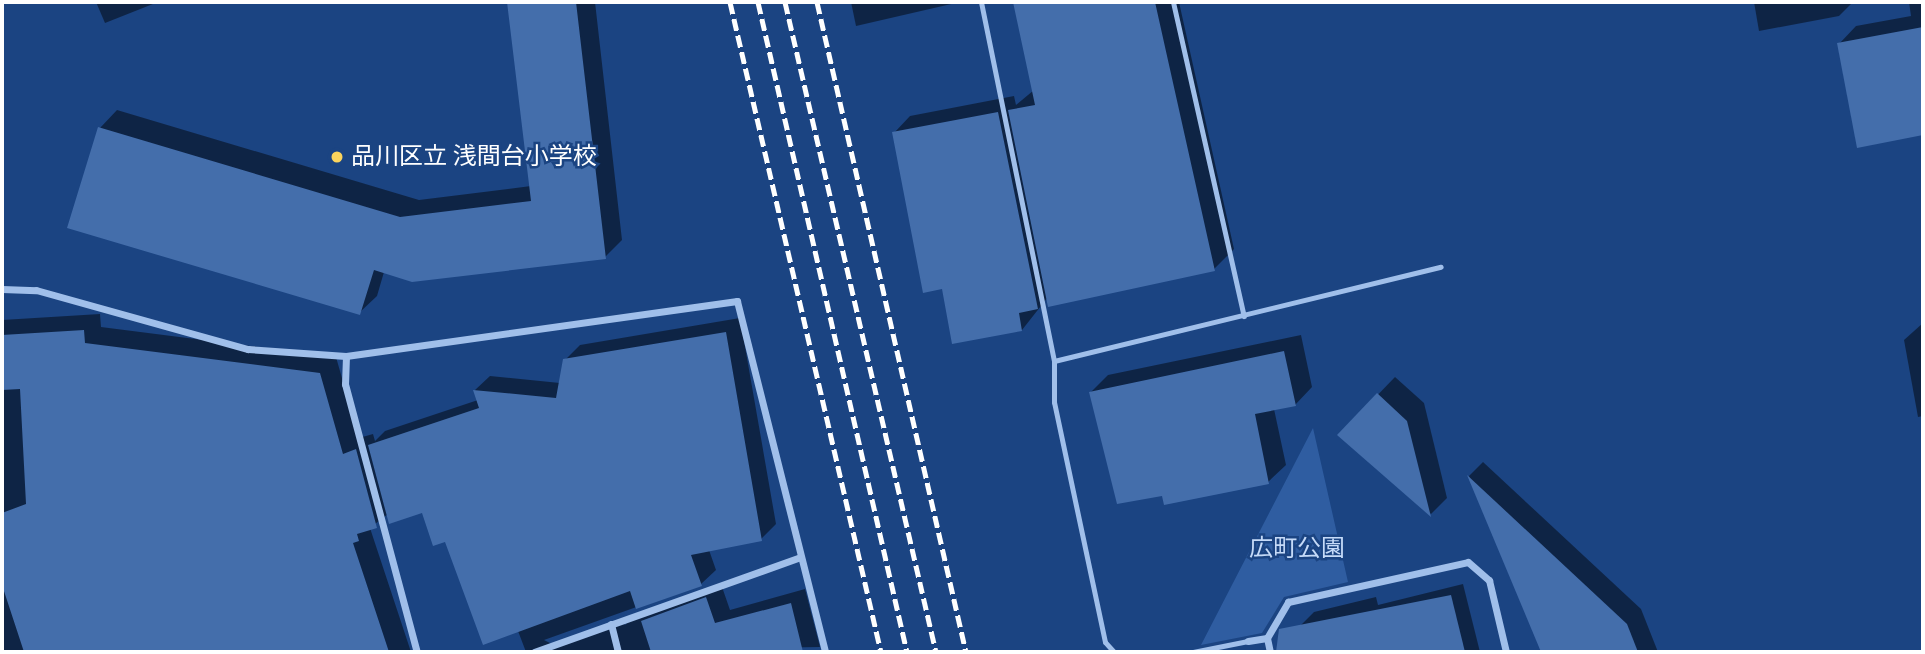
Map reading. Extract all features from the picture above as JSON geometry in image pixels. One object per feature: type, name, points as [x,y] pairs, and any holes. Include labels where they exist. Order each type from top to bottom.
[{"type":"street","points":[[2,289],[36,290],[248,349],[346,356],[737,301],[825,652]]},
{"type":"street","points":[[346,356],[345,384],[417,652]]},
{"type":"street","points":[[534,652],[801,557]]},
{"type":"street","points":[[1270,652],[1267,638],[1289,602],[1468,562],[1489,580],[1506,652]]},
{"type":"street","points":[[611,624],[618,652]]},
{"type":"street","points":[[1248,641],[1267,638]]},
{"type":"lane","points":[[981,2],[1054,361],[1054,401],[1105,642],[1114,652]]},
{"type":"lane","points":[[1173,2],[1244,316]]},
{"type":"lane","points":[[1054,361],[1440,267]]},
{"type":"lane","points":[[1193,652],[1248,641]]},
{"type":"green space","name":"広町公園","points":[[1313,428],[1348,582],[1284,597],[1262,633],[1201,645]]},
{"type":"building","points":[[507,2],[576,2],[606,259],[412,282],[374,270],[360,315],[67,228],[98,127],[400,217],[531,201]]},
{"type":"building","points":[[1013,2],[1155,2],[1215,271],[1048,307],[1008,110],[1035,105]]},
{"type":"building","points":[[1923,27],[1923,135],[1857,148],[1837,43]]},
{"type":"building","points":[[998,112],[1038,309],[1019,313],[1022,331],[952,344],[942,289],[923,293],[892,132]]},
{"type":"building","points":[[84,330],[85,343],[320,373],[343,454],[356,449],[377,528],[357,534],[359,541],[353,543],[389,652],[24,652],[2,585],[2,513],[26,504],[20,389],[2,390],[2,335]]},
{"type":"building","points":[[726,332],[762,541],[691,555],[702,586],[636,609],[630,591],[483,645],[445,542],[433,546],[422,513],[389,524],[368,445],[479,408],[473,390],[556,398],[563,359]]},
{"type":"building","points":[[1284,351],[1296,406],[1255,414],[1269,484],[1164,505],[1162,496],[1117,504],[1089,392]]},
{"type":"building","points":[[1377,393],[1407,421],[1431,517],[1337,435]]},
{"type":"building","points":[[1467,475],[1627,624],[1638,652],[1541,652]]},
{"type":"building","points":[[1451,595],[1465,652],[1276,652],[1279,629]]},
{"type":"building","points":[[706,597],[715,623],[791,603],[803,652],[651,652],[641,621]]},
{"type":"railway","points":[[730,2],[881,652]]},
{"type":"railway","points":[[758,2],[907,652]]},
{"type":"railway","points":[[785,2],[936,652]]},
{"type":"railway","points":[[817,2],[966,652]]},
{"type":"place","name":"品川区立 浅間台小学校","points":[[337,157]]}]
